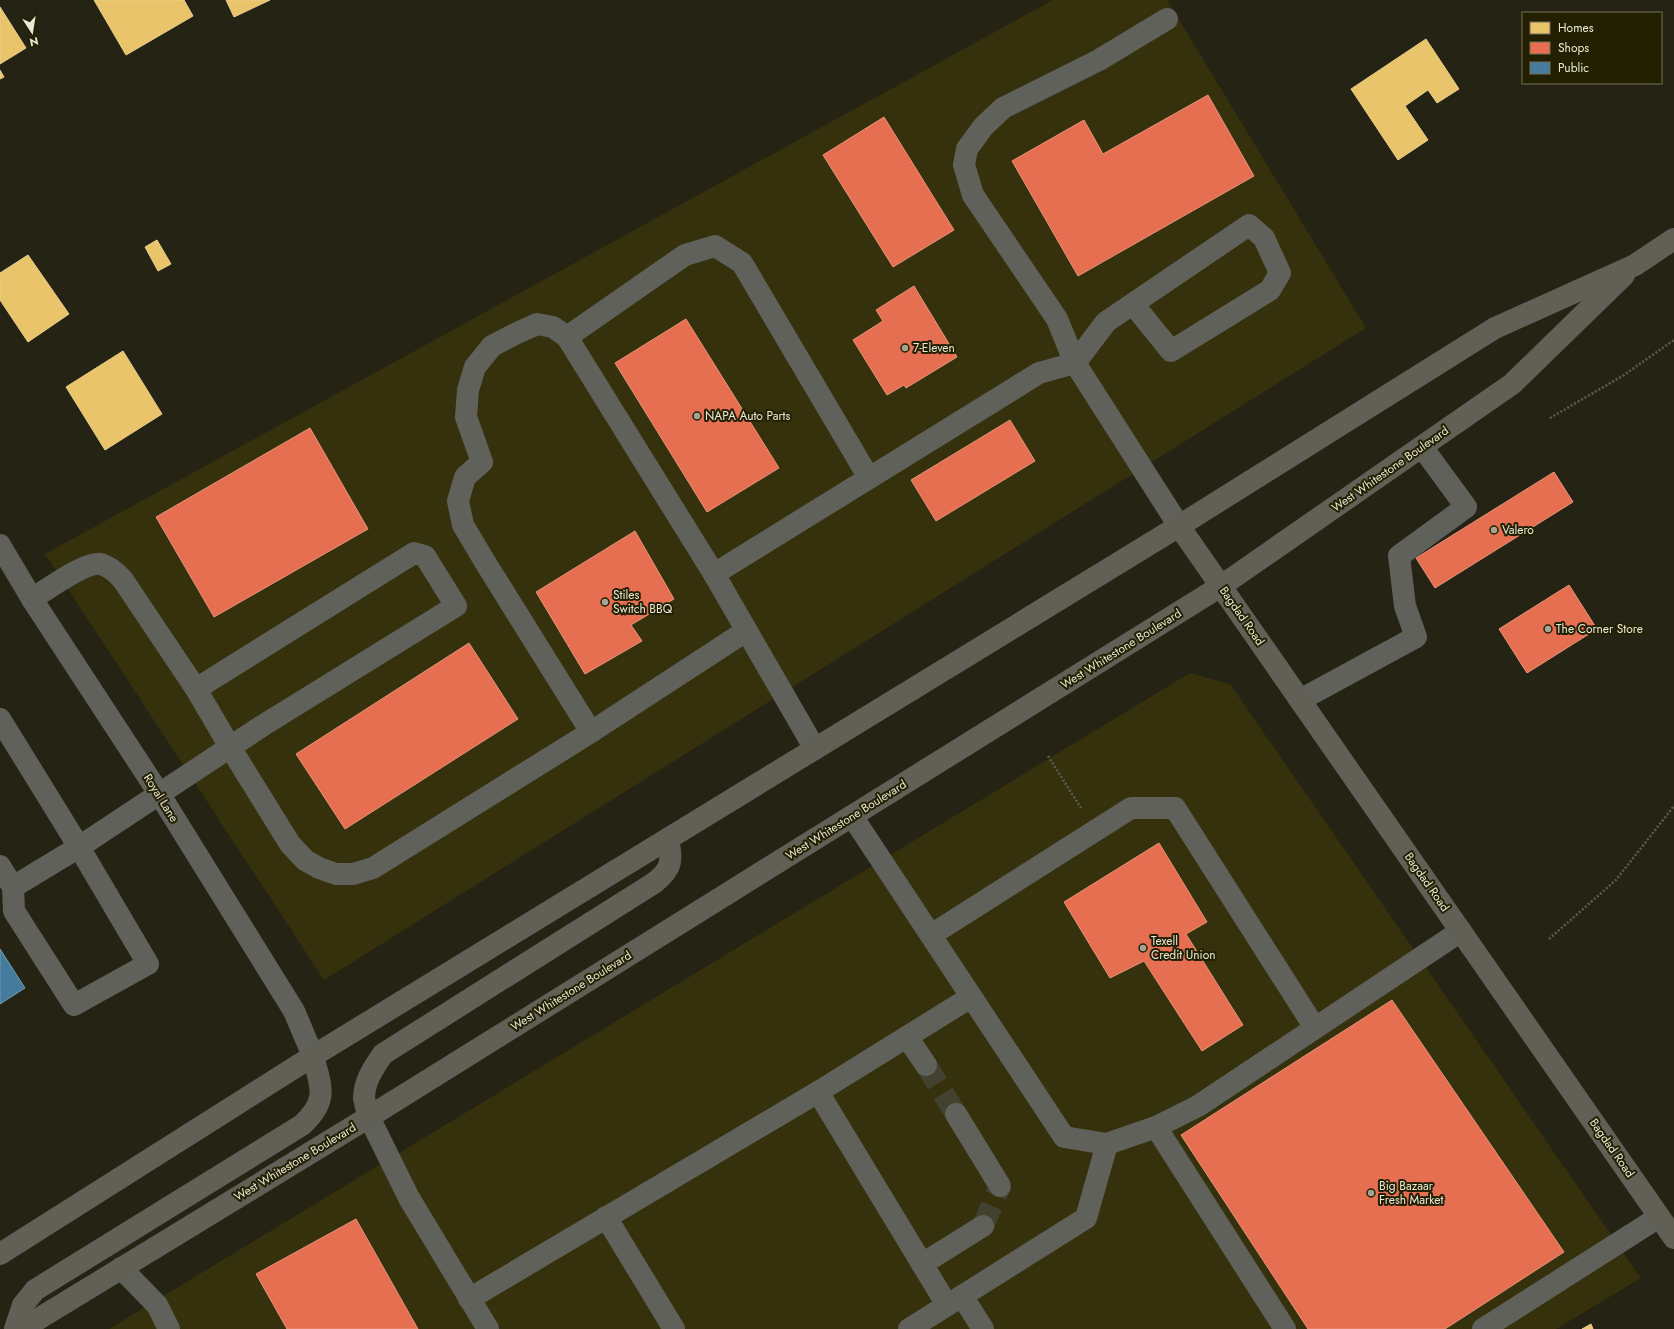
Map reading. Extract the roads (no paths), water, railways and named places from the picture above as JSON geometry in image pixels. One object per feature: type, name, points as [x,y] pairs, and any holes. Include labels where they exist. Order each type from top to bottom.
[{"type":"main road","name":"West Whitestone Boulevard","points":[[0,1254],[313,1056],[1179,526],[1495,328],[1635,265],[1674,239]]},
{"type":"main road","name":"West Whitestone Boulevard","points":[[22,1329],[368,1117],[1221,586],[1512,384],[1635,265]]},
{"type":"main road","name":"Bagdad Road","points":[[1179,526],[1674,1238]]},
{"type":"main road","points":[[368,1117],[364,1098],[368,1078],[374,1066],[383,1054],[654,884],[669,868],[671,858],[668,839]]},
{"type":"main road","points":[[15,1329],[23,1305],[35,1290],[302,1125],[312,1116],[319,1103],[321,1086],[313,1056]]},
{"type":"street","points":[[1167,19],[1100,60],[1002,108],[983,127],[967,149],[964,165],[973,194],[1057,318],[1075,363],[1179,526]]},
{"type":"street","points":[[714,574],[1039,373],[1075,363],[1106,322],[1249,225],[1264,238],[1280,272],[1270,290],[1171,351],[1133,304]]},
{"type":"street","points":[[567,337],[685,255],[715,246],[742,263],[869,478]]},
{"type":"street","points":[[590,732],[463,525],[458,501],[466,477],[482,462],[466,417],[468,390],[476,367],[492,346],[537,324],[553,327],[567,337],[714,574],[815,749]]},
{"type":"street","points":[[1300,700],[1416,638],[1404,606],[1399,556],[1466,507],[1422,447]]},
{"type":"street","name":"Royal Lane","points":[[0,545],[32,599],[160,795],[294,1011],[313,1056]]},
{"type":"street","points":[[13,887],[80,847],[230,747],[456,606],[425,556],[414,553],[196,689]]},
{"type":"street","points":[[32,599],[75,571],[99,564],[112,569],[123,580],[196,689],[290,844],[305,860],[336,874],[353,874],[373,868],[590,732],[746,631]]},
{"type":"street","points":[[0,719],[80,847],[148,964],[74,1005],[14,911],[13,887],[0,866]]},
{"type":"street","points":[[931,935],[1130,808],[1175,808],[1315,1028]]},
{"type":"street","points":[[852,816],[1064,1137],[1107,1144],[1156,1127],[1198,1106],[1460,931]]},
{"type":"street","points":[[469,1299],[818,1092],[971,996]]},
{"type":"street","points":[[907,1037],[926,1065]]},
{"type":"street","points":[[818,1092],[922,1264],[983,1329]]},
{"type":"street","points":[[956,1114],[1000,1186]]},
{"type":"street","points":[[368,1117],[409,1198],[488,1329]]},
{"type":"street","points":[[1156,1127],[1285,1329]]},
{"type":"street","points":[[909,1329],[1086,1218],[1107,1144]]},
{"type":"street","points":[[606,1217],[674,1329]]},
{"type":"street","points":[[1483,1329],[1659,1217]]},
{"type":"street","points":[[922,1264],[983,1226]]},
{"type":"street","points":[[121,1268],[157,1305],[169,1329]]},
{"type":"tunnel","points":[[926,1065],[956,1114]]},
{"type":"tunnel","points":[[983,1226],[1000,1186]]},
{"type":"place","name":"7-Eleven","points":[[905,348]]},
{"type":"place","name":"NAPA Auto Parts","points":[[697,416]]},
{"type":"place","name":"Valero","points":[[1494,530]]},
{"type":"place","name":"Stiles Switch BBQ","points":[[605,602]]},
{"type":"place","name":"The Corner Store","points":[[1548,629]]},
{"type":"place","name":"Texell Credit Union","points":[[1143,948]]},
{"type":"place","name":"Big Bazaar Fresh Market","points":[[1371,1193]]}]
